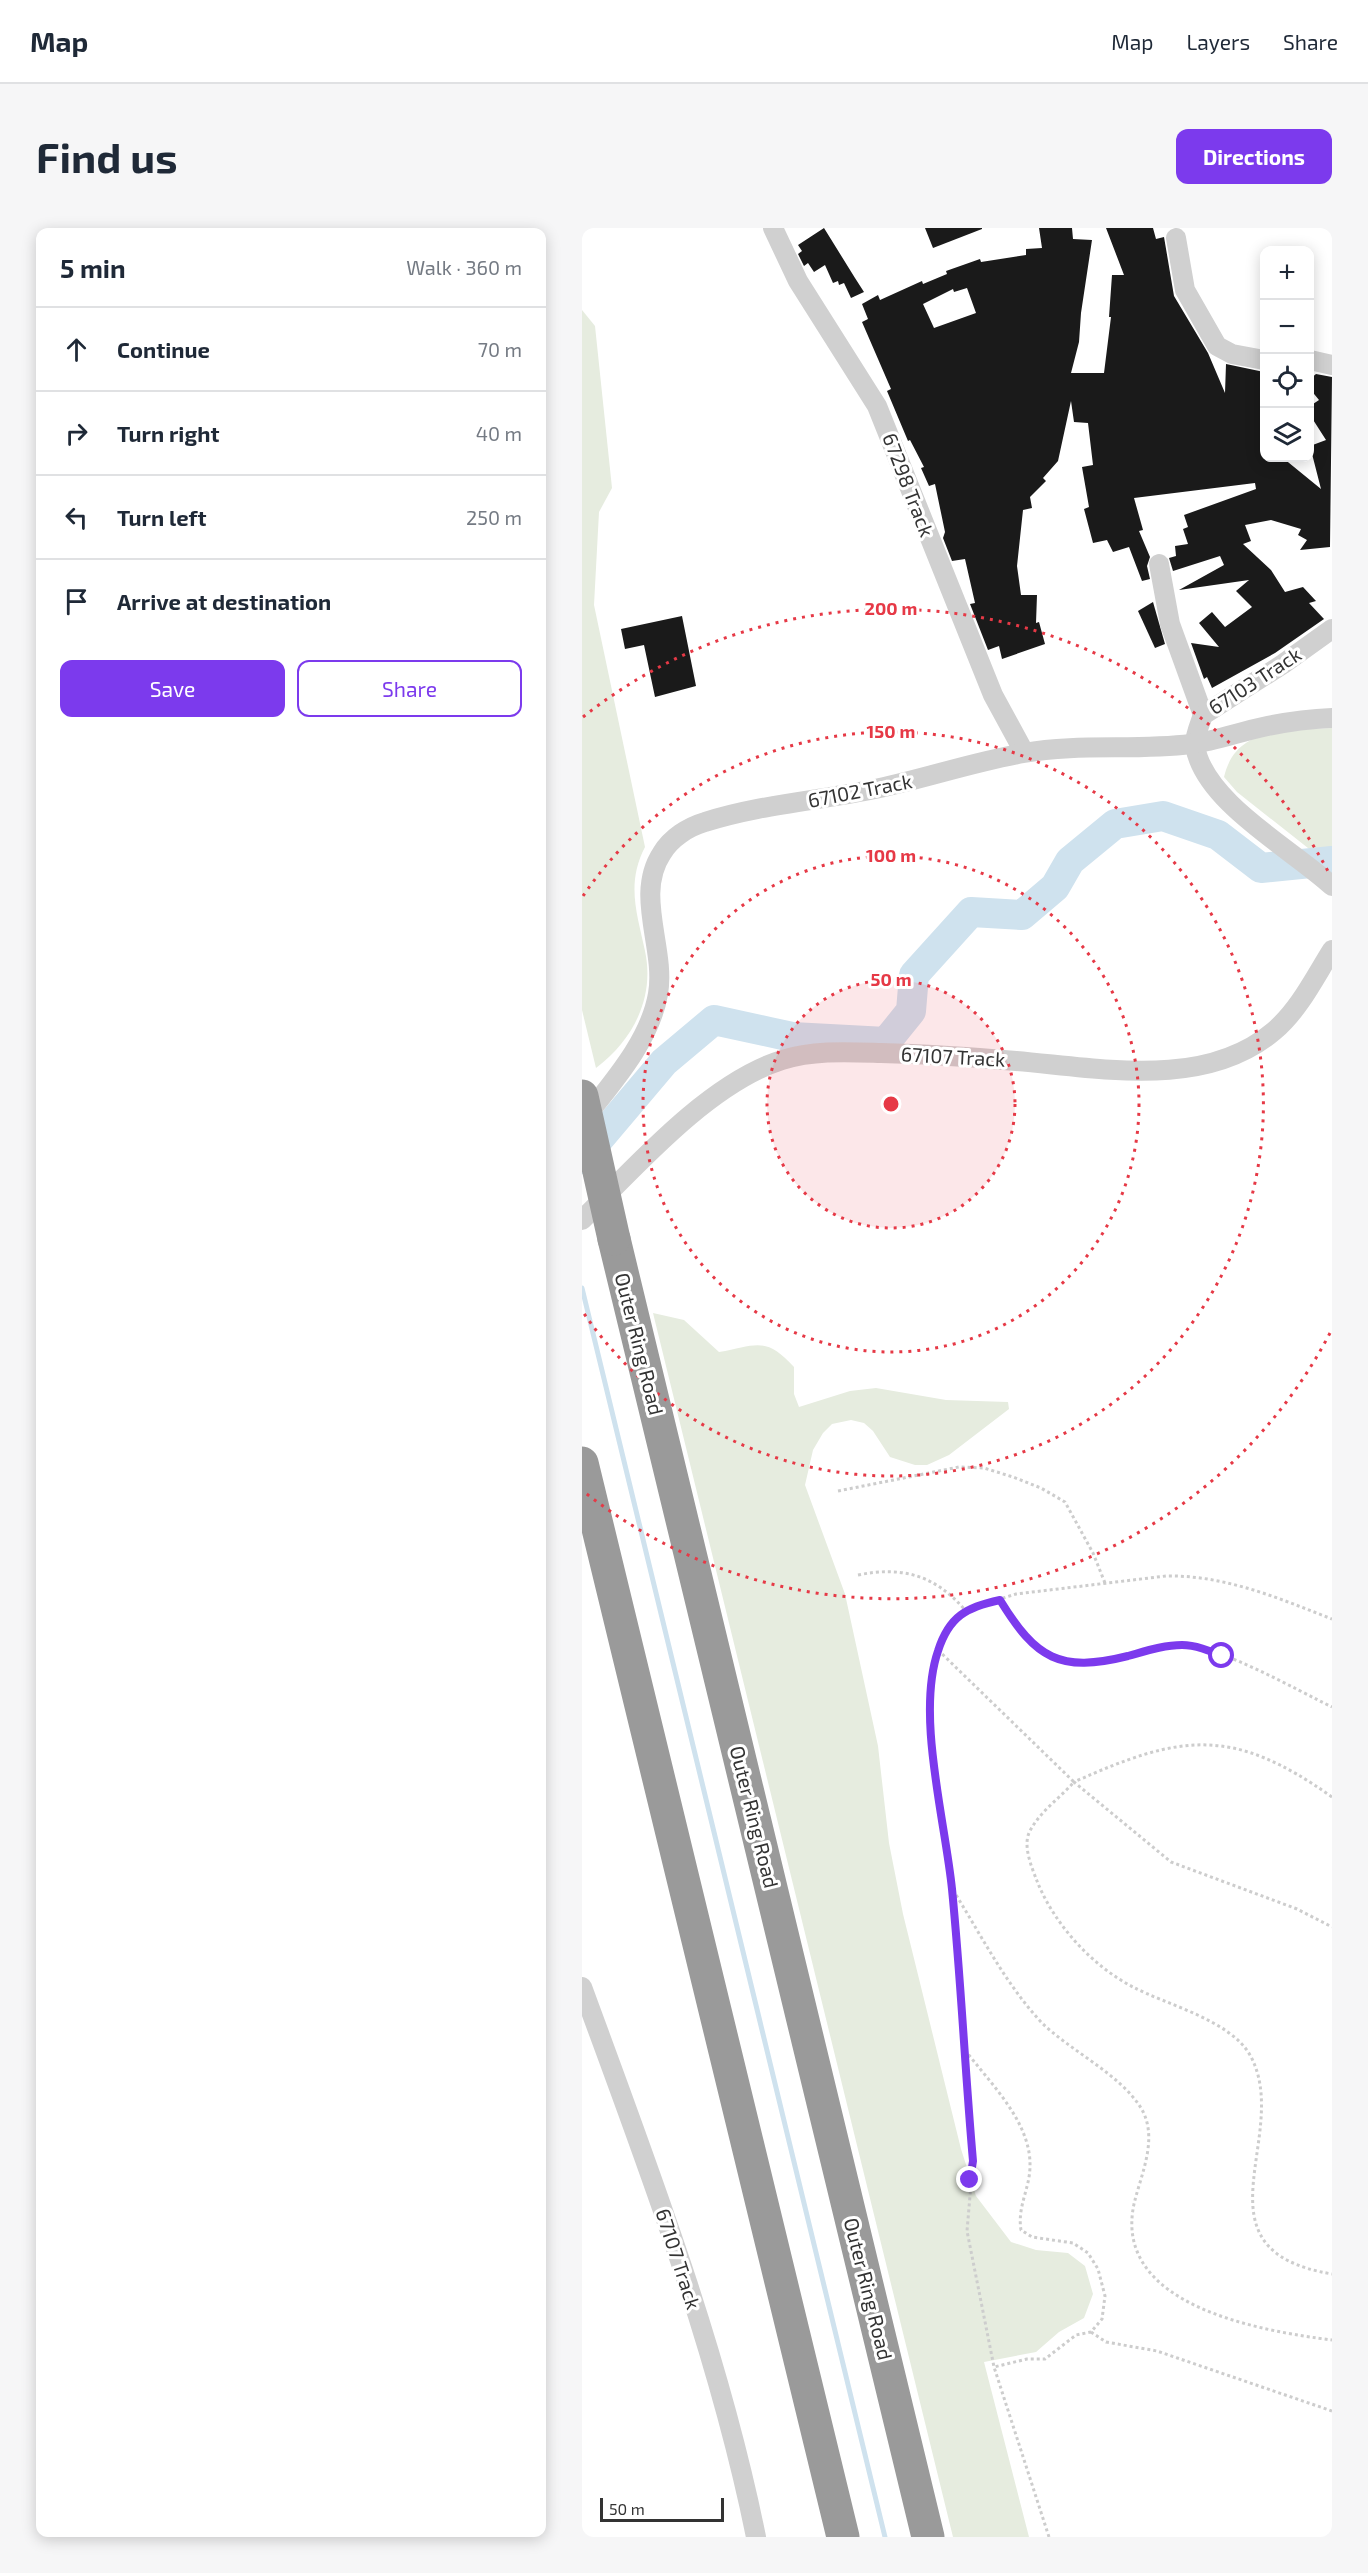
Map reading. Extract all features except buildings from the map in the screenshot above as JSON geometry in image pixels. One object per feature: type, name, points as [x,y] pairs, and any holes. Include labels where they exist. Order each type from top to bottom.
[{"type":"highway","name":"Outer Ring Road","points":[[590,1098],[614,1239],[928,2537]]},
{"type":"highway","points":[[582,1463],[843,2537]]},
{"type":"street","name":"67298 Track","points":[[773,228],[798,281],[877,406],[993,695],[1024,753]]},
{"type":"street","points":[[1176,238],[1185,290],[1217,346],[1232,354],[1260,359]]},
{"type":"street","points":[[1314,361],[1332,365]]},
{"type":"street","points":[[1159,564],[1173,635],[1203,715]]},
{"type":"street","name":"67103 Track","points":[[1195,744],[1203,715],[1283,664],[1332,629]]},
{"type":"street","name":"67102 Track","points":[[582,1120],[590,1098],[645,1032],[658,994],[660,972],[650,903],[651,882],[654,868],[669,843],[683,832],[702,822],[732,814],[880,788],[1024,753],[1195,744],[1263,727],[1302,720],[1332,718]]},
{"type":"street","points":[[1195,744],[1202,768],[1221,797],[1327,881]]},
{"type":"street","name":"67107 Track","points":[[582,1220],[649,1154],[715,1096],[749,1074],[782,1060],[817,1053],[857,1052],[946,1054],[1105,1069],[1178,1068],[1206,1064],[1244,1051],[1274,1032],[1297,1005],[1332,950]]},
{"type":"street","name":"67107 Track","points":[[582,1987],[680,2261],[727,2418],[756,2537]]},
{"type":"path","points":[[838,1491],[959,1467],[984,1468],[1013,1477],[1041,1488],[1065,1502],[1081,1527],[1105,1583]]},
{"type":"path","points":[[858,1575],[881,1570],[901,1571],[924,1578],[940,1588],[964,1610]]},
{"type":"path","points":[[1049,2537],[993,2367],[967,2231],[973,2161],[952,1889],[930,1720],[930,1683],[938,1650],[951,1624],[964,1610],[1016,1594],[1105,1583],[1191,1576],[1263,1593],[1332,1619]]},
{"type":"path","points":[[1000,1600],[1015,1623],[1033,1644],[1063,1661],[1084,1664],[1102,1662],[1167,1646],[1185,1645],[1222,1656],[1332,1707]]},
{"type":"path","points":[[938,1650],[1074,1782],[1171,1862],[1297,1909],[1332,1927]]},
{"type":"path","points":[[1332,1797],[1304,1777],[1232,1747],[1203,1743],[1165,1748],[1112,1765],[1074,1782],[1036,1822],[1027,1840],[1030,1859],[1044,1898],[1064,1929],[1113,1976],[1218,2026],[1236,2039],[1249,2053],[1256,2070],[1261,2093],[1251,2198],[1256,2223],[1266,2243],[1283,2259],[1304,2270],[1332,2274]]},
{"type":"path","points":[[952,1889],[1001,1972],[1042,2022],[1108,2076],[1141,2108],[1149,2144],[1133,2206],[1132,2235],[1137,2255],[1148,2273],[1185,2300],[1219,2315],[1277,2333],[1332,2340]]},
{"type":"path","points":[[964,2049],[1020,2126],[1028,2149],[1030,2168],[1019,2217],[1021,2230],[1032,2237],[1073,2243],[1088,2253],[1098,2269],[1105,2296],[1102,2319],[1090,2332],[1076,2335],[1045,2359],[1027,2359],[993,2367]]},
{"type":"path","points":[[1090,2332],[1106,2342],[1157,2351],[1332,2411]]},
{"type":"shaded area","points":[[582,310],[595,326],[612,488],[599,512],[594,605],[645,847],[639,861],[635,886],[636,911],[647,968],[644,1001],[638,1017],[621,1045],[596,1068],[582,1010]]},
{"type":"shaded area","points":[[1332,728],[1332,867],[1237,792],[1224,777],[1230,760],[1252,739],[1282,731]]},
{"type":"shaded area","points":[[653,1313],[684,1320],[719,1352],[752,1345],[768,1347],[776,1351],[794,1367],[794,1394],[799,1407],[850,1391],[876,1388],[946,1400],[1008,1402],[1009,1409],[949,1455],[927,1465],[915,1465],[890,1457],[873,1431],[864,1423],[851,1420],[832,1424],[823,1433],[813,1450],[805,1485],[845,1594],[878,1746],[889,1843],[903,1914],[961,2149],[976,2196],[1011,2242],[1036,2250],[1068,2253],[1085,2266],[1093,2294],[1084,2318],[1059,2332],[1036,2352],[984,2362],[1029,2537],[953,2537]]},
{"type":"waterway","points":[[582,1159],[664,1062],[714,1020],[792,1037],[886,1042],[911,1011],[914,975],[971,912],[1022,915],[1055,887],[1070,861],[1115,824],[1163,816],[1218,835],[1261,868],[1332,861]]},
{"type":"waterway","points":[[582,1288],[885,2537]]},
{"type":"route","points":[[970,2180],[973,2161],[952,1889],[930,1720],[930,1683],[938,1650],[951,1624],[964,1610],[1000,1600],[1015,1623],[1033,1644],[1048,1655],[1063,1661],[1084,1664],[1102,1662],[1167,1646],[1185,1645],[1222,1656]]}]
